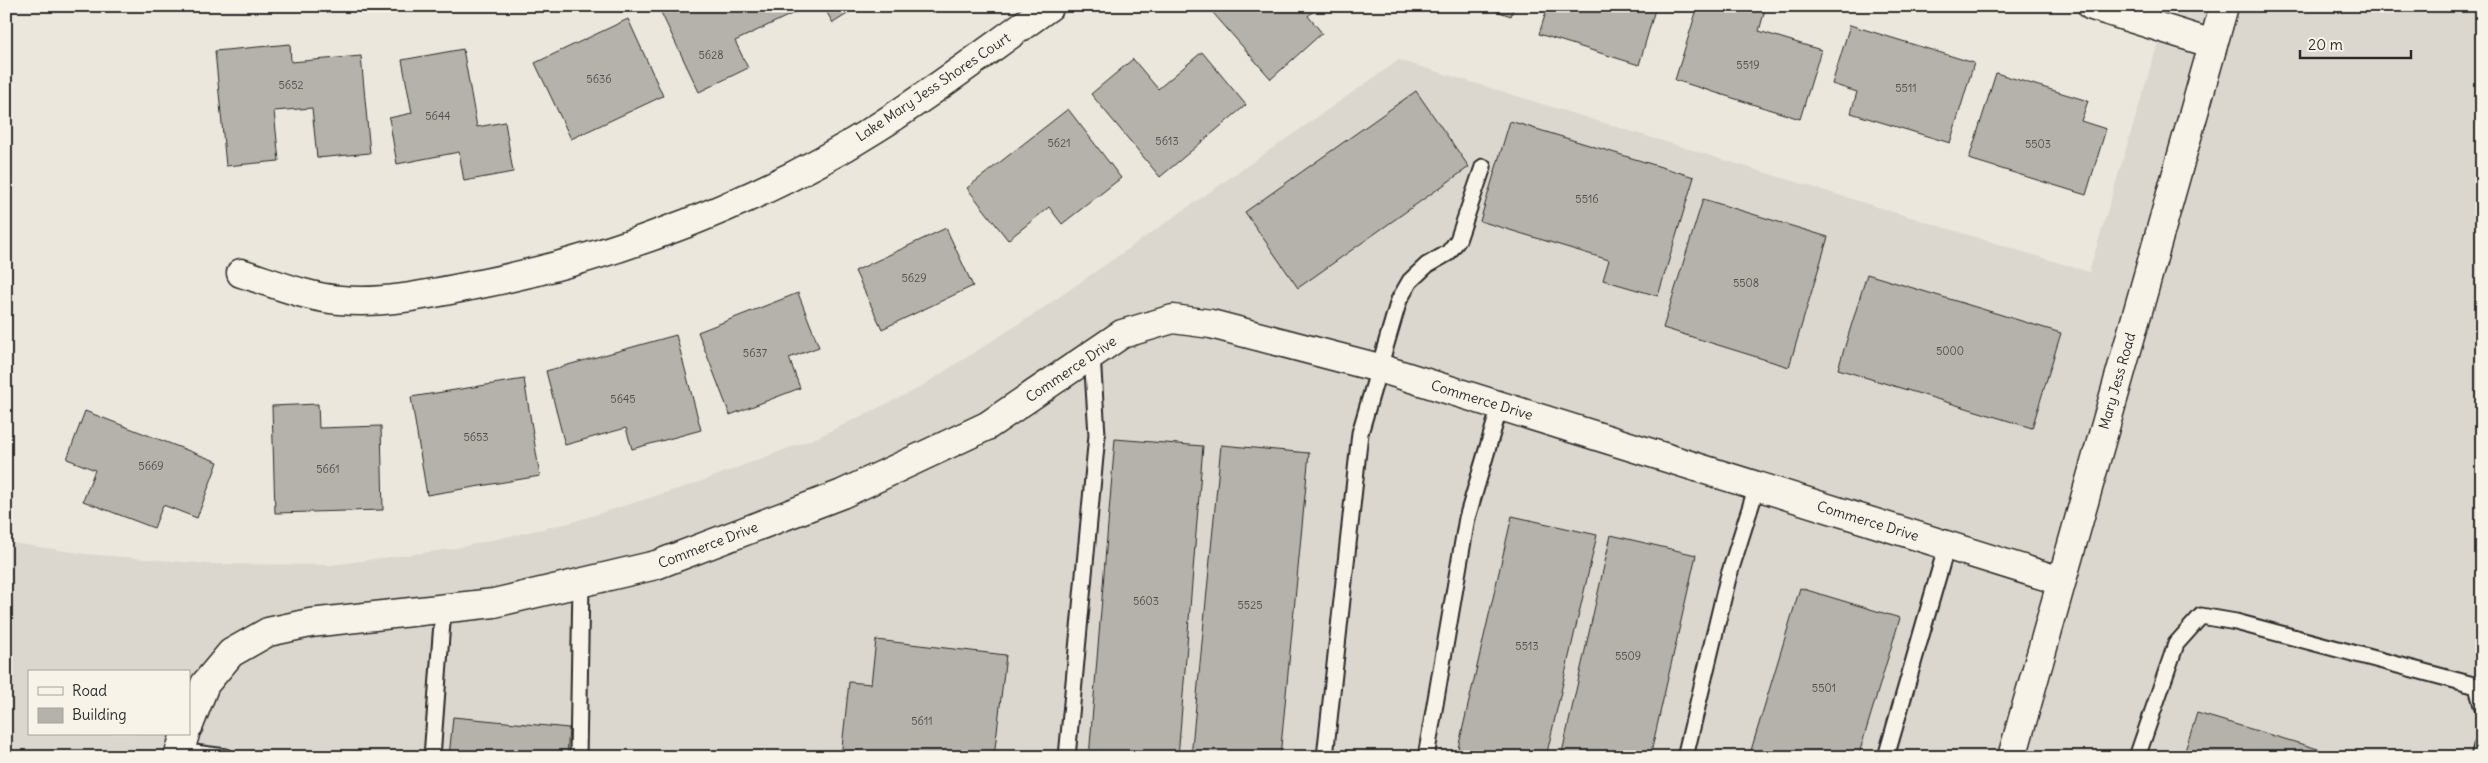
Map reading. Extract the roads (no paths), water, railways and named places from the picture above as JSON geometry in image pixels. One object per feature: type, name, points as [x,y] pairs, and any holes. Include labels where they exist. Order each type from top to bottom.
[{"type":"street","name":"Lake Mary Jess Shores Court","points":[[241,273],[294,290],[340,300],[408,298],[532,273],[657,235],[766,190],[875,129],[1050,6]]},
{"type":"street","points":[[2092,6],[2212,44]]},
{"type":"street","name":"Mary Jess Road","points":[[2012,757],[2224,6]]},
{"type":"street","name":"Commerce Drive","points":[[190,722],[205,684],[231,653],[268,632],[310,623],[494,604],[656,565],[842,494],[987,426],[1122,334],[1174,320],[1211,324],[1379,368],[2061,581]]},
{"type":"lane","points":[[1326,757],[1360,433],[1399,300],[1410,281],[1426,266],[1448,253],[1458,240],[1483,167]]},
{"type":"lane","points":[[1066,757],[1097,435],[1092,354]]},
{"type":"lane","points":[[1426,757],[1467,518],[1500,406]]},
{"type":"lane","points":[[1685,757],[1728,578],[1757,486]]},
{"type":"lane","points":[[1886,757],[1947,545]]},
{"type":"lane","points":[[578,757],[581,583]]},
{"type":"lane","points":[[432,757],[443,609]]},
{"type":"lane","points":[[2137,757],[2176,644],[2201,616],[2236,622],[2477,686],[2482,706]]},
{"type":"lane","points":[[2478,757],[2482,746]]},
{"type":"lane","points":[[180,748],[226,757]]}]
